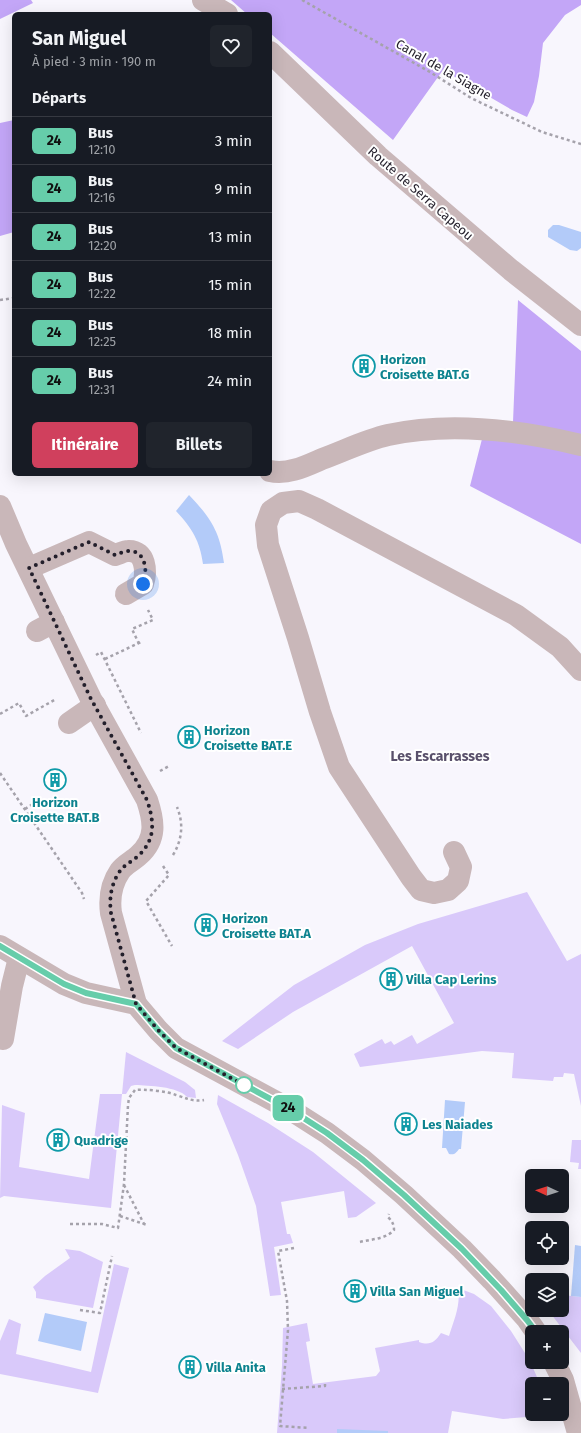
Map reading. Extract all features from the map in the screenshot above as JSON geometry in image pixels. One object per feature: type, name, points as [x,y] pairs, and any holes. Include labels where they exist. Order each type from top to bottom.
[{"type":"street","points":[[203,0],[224,12]]},
{"type":"street","name":"Route de Serra Capeou","points":[[272,54],[378,156],[511,270],[581,325]]},
{"type":"street","points":[[283,503],[274,472],[296,470],[387,435],[427,429],[465,428],[517,432],[581,445]]},
{"type":"street","points":[[454,852],[461,867],[458,881],[448,890],[434,893],[421,890],[339,767],[320,712],[268,545],[266,525],[271,511],[283,503],[299,501],[317,509],[516,615],[560,647],[581,670]]},
{"type":"street","points":[[0,506],[16,544],[29,568],[45,626],[95,705],[147,800],[153,825],[147,847],[121,870],[110,892],[109,901],[136,1004],[158,1030],[176,1048],[291,1110],[327,1133],[363,1160],[404,1195],[467,1254],[531,1325]]},
{"type":"street","points":[[29,568],[89,542],[115,555],[130,551],[136,553],[144,561],[146,572],[143,584],[126,594]]},
{"type":"street","points":[[69,723],[95,705]]},
{"type":"street","points":[[0,946],[71,987],[98,996],[136,1004]]},
{"type":"street","points":[[4,1039],[12,986],[19,958]]},
{"type":"street","points":[[566,1373],[578,1433]]},
{"type":"path","name":"Canal de la Siagne","points":[[302,0],[471,98],[542,132],[581,144]]},
{"type":"path","points":[[0,300],[12,298]]},
{"type":"path","points":[[105,659],[141,642]]},
{"type":"path","points":[[92,657],[101,652],[143,736]]},
{"type":"path","points":[[0,714],[19,704],[26,716],[60,697]]},
{"type":"path","points":[[156,764],[163,777]]},
{"type":"path","points":[[160,771],[169,766]]},
{"type":"path","points":[[0,773],[82,893],[86,904]]},
{"type":"path","points":[[25,809],[34,803]]},
{"type":"path","points":[[172,946],[146,901],[169,876],[163,866],[173,855]]},
{"type":"path","points":[[70,1224],[102,1224],[118,1228],[124,1184],[128,1105],[135,1090],[176,1094],[187,1100],[204,1100]]},
{"type":"path","points":[[120,1216],[146,1225],[124,1184]]},
{"type":"path","points":[[360,1242],[387,1236],[392,1233],[394,1226],[393,1222],[388,1217],[404,1195]]},
{"type":"path","points":[[294,1248],[278,1251],[287,1301],[288,1330],[280,1426],[309,1428]]},
{"type":"path","points":[[80,1310],[100,1313],[112,1256]]},
{"type":"path","points":[[282,1389],[325,1386],[325,1383]]},
{"type":"shaded area","points":[[0,0],[31,0],[33,3],[12,12],[0,19]]},
{"type":"shaded area","points":[[231,0],[581,0],[581,5],[565,15],[543,43],[534,102],[527,117],[512,110],[443,70],[393,140],[272,35],[272,12],[245,12]]},
{"type":"shaded area","points":[[12,120],[12,233],[0,236],[0,123]]},
{"type":"shaded area","points":[[518,300],[581,351],[581,544],[470,486],[482,439],[513,422]]},
{"type":"shaded area","points":[[527,892],[567,961],[581,954],[581,1106],[574,1074],[564,1073],[563,1077],[554,1077],[553,1081],[512,1078],[514,1053],[482,1051],[360,1067],[354,1054],[382,1039],[385,1044],[391,1041],[394,1045],[412,1035],[417,1044],[454,1023],[412,946],[293,1012],[238,1049],[222,1041],[294,985],[365,945],[418,924]]},
{"type":"shaded area","points":[[126,1052],[185,1082],[195,1090],[196,1098],[187,1097],[177,1091],[155,1086],[135,1085],[131,1086],[126,1094],[122,1094]]},
{"type":"shaded area","points":[[100,1094],[122,1094],[111,1208],[4,1196],[0,1198],[2,1105],[25,1113],[19,1167],[89,1179]]},
{"type":"shaded area","points":[[218,1095],[268,1123],[313,1152],[376,1203],[356,1217],[348,1218],[344,1191],[281,1202],[287,1234],[290,1234],[293,1243],[274,1247],[281,1295],[270,1296],[256,1206],[238,1155],[217,1104]]},
{"type":"shaded area","points":[[572,1140],[581,1140],[581,1169],[578,1169],[579,1163],[570,1162]]},
{"type":"shaded area","points":[[65,1249],[80,1251],[103,1262],[93,1308],[36,1298],[36,1292],[33,1287],[45,1276],[70,1258]]},
{"type":"shaded area","points":[[114,1264],[129,1268],[98,1393],[0,1374],[0,1341],[9,1319],[21,1324],[16,1354],[91,1372]]},
{"type":"shaded area","points":[[458,1288],[474,1294],[491,1306],[511,1331],[525,1353],[525,1369],[533,1369],[537,1377],[525,1377],[525,1417],[503,1419],[452,1411],[448,1433],[277,1433],[283,1328],[307,1323],[310,1341],[306,1342],[313,1384],[376,1376],[380,1371],[375,1348],[419,1340],[419,1342],[426,1344],[437,1339],[441,1333],[449,1336],[458,1306]]},
{"type":"shaded area","points":[[569,1296],[581,1297],[581,1353],[569,1337],[569,1325],[560,1325],[553,1317],[569,1317]]},
{"type":"water","points":[[553,225],[559,225],[581,232],[581,248],[577,251],[570,250],[548,237],[548,230]]},
{"type":"water","points":[[189,495],[209,518],[220,543],[224,563],[203,564],[200,548],[191,529],[176,511]]},
{"type":"water","points":[[445,1100],[465,1102],[461,1149],[454,1154],[449,1154],[446,1148],[442,1148]]},
{"type":"water","points":[[575,1245],[581,1246],[581,1297],[571,1296]]},
{"type":"water","points":[[45,1313],[87,1322],[81,1351],[38,1341]]},
{"type":"water","points":[[337,1429],[388,1431],[388,1433],[337,1433]]},
{"type":"bus line","name":"24","points":[[0,946],[64,984],[86,993],[104,998],[136,1004],[158,1030],[176,1048],[291,1110],[327,1133],[363,1160],[404,1195],[462,1249],[492,1280],[531,1325]]},
{"type":"place","name":"Horizon Croisette BAT.G","points":[[364,366]]},
{"type":"place","name":"Horizon Croisette BAT.E","points":[[189,737]]},
{"type":"place","name":"Horizon Croisette BAT.B","points":[[55,780]]},
{"type":"place","name":"Horizon Croisette BAT.A","points":[[206,925]]},
{"type":"place","name":"Villa Cap Lerins","points":[[391,979]]},
{"type":"place","name":"Les Naiades","points":[[406,1124]]},
{"type":"place","name":"Quadrige","points":[[58,1140]]},
{"type":"place","name":"Villa San Miguel","points":[[355,1291]]},
{"type":"place","name":"Villa Anita","points":[[190,1367]]},
{"type":"district","name":"Les Escarrasses","points":[[440,756]]},
{"type":"route","points":[[143,584],[146,572],[144,561],[136,553],[130,551],[115,555],[89,542],[29,568],[91,699],[147,800],[151,812],[153,825],[147,847],[121,870],[110,892],[109,901],[124,965],[136,1004],[158,1030],[176,1048],[244,1085]]}]
